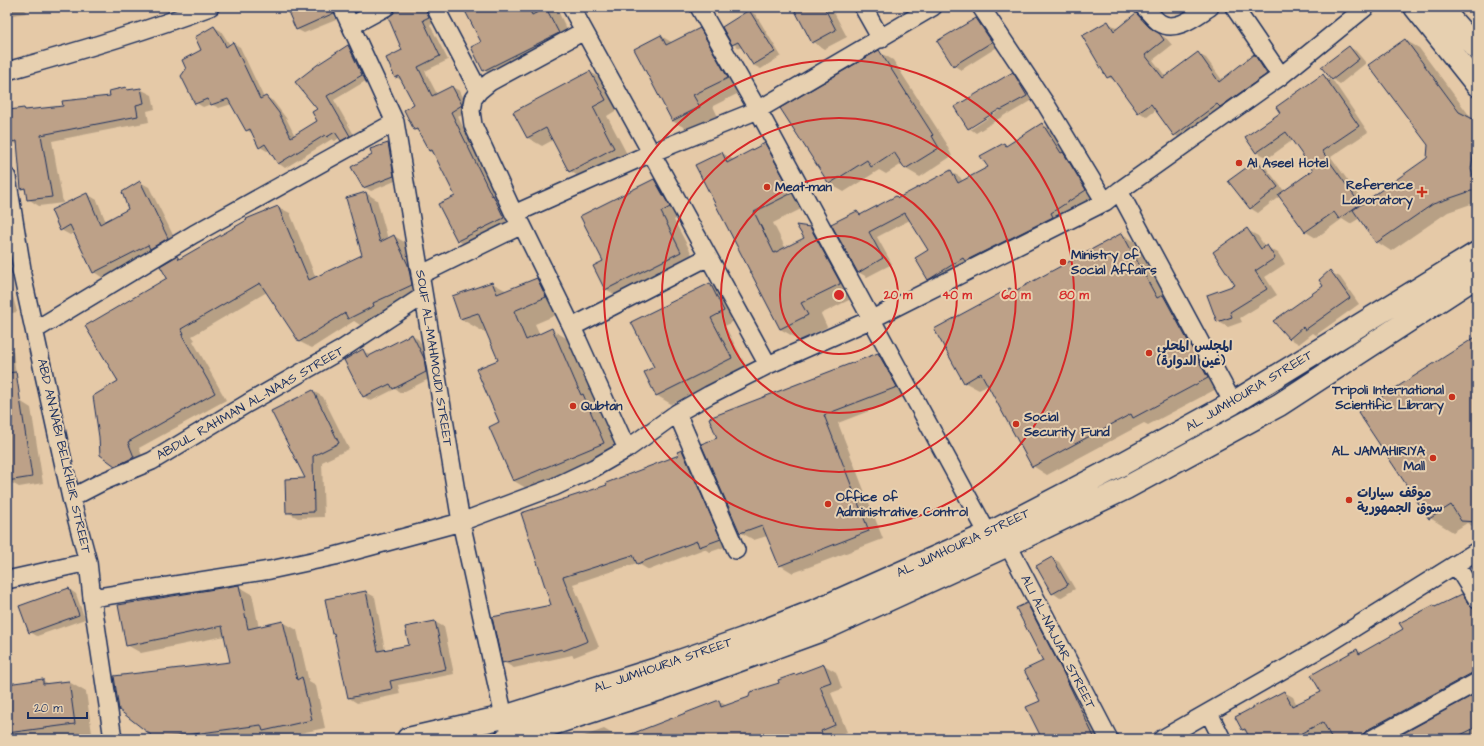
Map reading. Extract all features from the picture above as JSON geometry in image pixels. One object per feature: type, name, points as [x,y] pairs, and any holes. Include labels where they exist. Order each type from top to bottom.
[{"type":"main road","points":[[1415,7],[1477,85]]},
{"type":"main road","points":[[1440,7],[1477,49]]},
{"type":"main road","name":"AL JUMHOURIA STREET","points":[[408,739],[504,717],[660,668],[817,610],[988,534],[1113,469],[1233,403],[1477,253]]},
{"type":"main road","name":"AL JUMHOURIA STREET","points":[[506,739],[663,688],[822,630],[1008,545],[1126,488],[1280,405],[1477,276]]},
{"type":"street","points":[[7,71],[80,51],[164,24],[210,7]]},
{"type":"street","name":"SOUF AL-MAHMOUDI STREET","points":[[342,7],[395,122],[461,522],[504,717]]},
{"type":"street","points":[[351,26],[386,7]]},
{"type":"street","points":[[435,7],[479,91]]},
{"type":"street","points":[[571,7],[768,364]]},
{"type":"street","points":[[699,7],[758,110],[988,534]]},
{"type":"street","points":[[863,7],[881,39]]},
{"type":"street","points":[[420,275],[518,220],[651,153],[758,110],[881,39],[933,7]]},
{"type":"street","points":[[981,7],[1047,106],[1105,202]]},
{"type":"street","points":[[1144,7],[1160,23],[1167,26],[1176,26],[1190,20],[1210,7]]},
{"type":"street","points":[[1234,7],[1282,76]]},
{"type":"street","points":[[92,598],[270,570],[335,556],[461,522],[554,487],[594,468],[627,449],[677,413],[768,364],[872,319],[1105,202],[1282,76],[1366,7]]},
{"type":"street","points":[[584,30],[490,82],[479,91],[473,99],[471,111],[473,124],[518,220],[572,327],[627,449]]},
{"type":"street","points":[[35,330],[194,234],[395,122]]},
{"type":"street","name":"ABD AN-NABI BELKHEIR STREET","points":[[7,177],[21,270],[71,498],[88,562],[113,739]]},
{"type":"street","points":[[1119,191],[1233,403]]},
{"type":"street","points":[[572,327],[708,257]]},
{"type":"street","name":"ABDUL RAHMAN AL-NAAS STREET","points":[[71,498],[102,482],[152,461],[248,403],[340,351],[423,296]]},
{"type":"street","points":[[677,413],[736,550]]},
{"type":"street","name":"ALI AL-NAJJAR STREET","points":[[1008,545],[1109,739]]},
{"type":"street","points":[[1162,739],[1328,644],[1477,551]]},
{"type":"street","points":[[7,580],[88,562]]},
{"type":"street","points":[[1456,565],[1477,599]]},
{"type":"street","points":[[1372,739],[1477,682]]},
{"type":"street","points":[[1209,713],[1222,739]]},
{"type":"building","points":[[286,7],[332,7],[334,13],[296,30]]},
{"type":"building","points":[[396,7],[425,7],[429,17],[423,20],[440,56],[418,67],[432,96],[452,86],[462,105],[451,112],[504,218],[457,241],[438,204],[455,196],[432,150],[429,151],[417,129],[414,130],[404,110],[414,104],[399,76],[395,78],[386,58],[402,50],[388,17],[394,13]]},
{"type":"building","points":[[463,7],[528,7],[532,15],[546,8],[559,33],[483,71],[471,47],[481,42]]},
{"type":"building","points":[[793,7],[824,7],[836,30],[812,43]]},
{"type":"building","points":[[749,10],[775,52],[753,65],[738,42],[732,45],[722,27]]},
{"type":"building","points":[[1136,13],[1149,27],[1159,33],[1164,40],[1145,55],[1163,78],[1198,52],[1219,82],[1254,54],[1267,74],[1220,107],[1217,104],[1174,136],[1151,104],[1138,113],[1111,76],[1107,78],[1082,36],[1108,21],[1114,31]]},
{"type":"building","points":[[976,18],[992,42],[953,66],[937,41]]},
{"type":"building","points":[[214,26],[226,47],[233,42],[260,99],[266,96],[279,113],[291,137],[317,121],[312,112],[317,109],[295,82],[317,65],[348,45],[362,75],[327,96],[350,136],[341,141],[335,132],[327,137],[325,135],[278,164],[265,144],[259,148],[250,129],[246,131],[228,99],[211,105],[207,99],[195,104],[181,76],[186,69],[182,60],[201,50],[195,37]]},
{"type":"building","points":[[700,28],[728,78],[693,95],[700,107],[672,121],[634,49],[661,35],[666,45]]},
{"type":"building","points":[[1405,39],[1459,112],[1477,121],[1477,134],[1471,169],[1477,189],[1433,204],[1376,243],[1353,210],[1427,158],[1428,145],[1368,65]]},
{"type":"building","points":[[1349,46],[1359,59],[1332,80],[1321,67]]},
{"type":"building","points":[[879,50],[933,135],[932,136],[939,148],[905,169],[894,152],[871,167],[867,160],[829,184],[780,108]]},
{"type":"building","points":[[590,71],[606,100],[593,107],[614,148],[569,172],[546,128],[527,138],[513,112]]},
{"type":"building","points":[[1013,72],[1027,96],[1001,110],[1000,109],[968,129],[954,107]]},
{"type":"building","points":[[1323,74],[1359,126],[1322,151],[1360,204],[1339,219],[1334,212],[1305,232],[1278,195],[1313,170],[1286,132],[1256,153],[1245,137],[1280,113],[1276,107]]},
{"type":"building","points":[[126,87],[127,90],[141,88],[144,103],[136,105],[138,116],[41,135],[52,197],[27,200],[25,188],[21,189],[17,141],[12,142],[9,125],[11,124],[9,110],[63,106],[62,101],[110,96],[109,91]]},
{"type":"building","points":[[1042,123],[1061,153],[1063,152],[1086,190],[1051,213],[1053,217],[965,261],[963,258],[928,280],[915,258],[928,250],[905,213],[869,232],[883,258],[858,273],[831,224],[857,211],[860,215],[896,196],[898,198],[951,170],[958,183],[988,167],[980,156],[1004,143],[1006,146]]},
{"type":"building","points":[[388,143],[394,176],[363,188],[351,167],[372,155],[370,149]]},
{"type":"building","points":[[765,143],[792,193],[754,212],[774,253],[804,238],[796,225],[810,227],[840,282],[840,284],[801,303],[808,315],[780,329],[695,165],[722,152],[727,163]]},
{"type":"building","points":[[1257,160],[1278,187],[1250,209],[1228,181]]},
{"type":"building","points":[[654,179],[670,207],[661,212],[681,252],[605,290],[593,266],[603,261],[580,216]]},
{"type":"building","points":[[140,181],[168,238],[150,249],[148,245],[93,273],[70,225],[60,231],[51,210],[87,193],[100,224],[128,209],[122,192]]},
{"type":"building","points":[[366,192],[380,242],[394,235],[408,265],[412,285],[373,303],[374,306],[348,319],[345,313],[299,342],[260,283],[181,329],[184,334],[182,335],[215,393],[128,442],[134,457],[115,466],[100,455],[93,396],[118,381],[85,326],[167,278],[160,266],[177,256],[179,259],[247,220],[246,219],[278,206],[309,280],[362,255],[346,198]]},
{"type":"building","points":[[1247,228],[1261,249],[1267,245],[1275,258],[1255,271],[1267,289],[1230,312],[1232,317],[1217,322],[1207,295],[1235,285],[1213,252]]},
{"type":"building","points":[[1122,233],[1157,298],[1163,295],[1208,378],[1133,418],[1131,414],[1032,467],[981,373],[964,383],[934,329],[1010,288],[1013,292]]},
{"type":"building","points":[[1330,270],[1350,298],[1305,330],[1303,327],[1289,339],[1273,321],[1323,286],[1319,280]]},
{"type":"building","name":"Qubtan","points":[[537,278],[546,297],[514,311],[526,340],[552,328],[604,443],[513,481],[489,427],[499,422],[476,369],[498,360],[478,313],[460,319],[452,296],[492,282],[497,294]]},
{"type":"building","points":[[710,283],[724,311],[711,318],[732,358],[656,396],[644,372],[654,367],[631,322]]},
{"type":"building","points":[[412,334],[424,358],[426,372],[393,389],[390,384],[363,397],[344,360],[363,349],[367,357]]},
{"type":"building","name":"AL JAMAHIRIYA Mall","points":[[1477,336],[1477,522],[1461,521],[1451,505],[1429,519],[1358,412]]},
{"type":"building","points":[[878,353],[897,387],[824,415],[869,531],[779,566],[762,525],[740,533],[701,444],[717,438],[709,418]]},
{"type":"building","points":[[16,372],[32,477],[7,481],[7,373]]},
{"type":"building","points":[[313,390],[339,443],[313,456],[314,512],[286,513],[285,479],[305,478],[271,411]]},
{"type":"building","points":[[682,450],[721,539],[699,547],[697,541],[637,564],[633,555],[563,577],[588,641],[563,651],[562,649],[502,663],[492,617],[551,605],[521,513],[607,485],[606,483],[679,455],[677,452]]},
{"type":"building","points":[[1052,557],[1068,585],[1052,594],[1036,566]]},
{"type":"building","points":[[239,585],[248,629],[283,621],[297,680],[302,677],[312,720],[263,731],[261,725],[156,739],[119,710],[114,676],[230,662],[222,626],[126,646],[118,605]]},
{"type":"building","points":[[69,588],[79,615],[29,633],[19,606]]},
{"type":"building","points":[[366,591],[378,651],[409,645],[405,627],[435,621],[446,669],[390,681],[392,689],[348,698],[325,599]]},
{"type":"building","points":[[1462,594],[1472,608],[1477,609],[1477,672],[1472,673],[1367,730],[1363,734],[1362,739],[1332,739],[1323,722],[1290,739],[1250,739],[1245,729],[1242,730],[1235,717],[1284,691],[1292,706],[1321,692],[1311,675],[1357,649],[1359,654],[1403,629],[1399,623],[1434,605],[1435,607]]},
{"type":"building","points":[[1027,603],[1063,672],[1095,739],[1042,739],[1026,707],[1040,701],[1024,670],[1043,661],[1016,608]]},
{"type":"building","points":[[824,664],[831,682],[820,686],[835,725],[821,731],[824,739],[621,739],[719,700],[721,707],[749,697],[750,692],[779,683],[778,680]]},
{"type":"building","points":[[43,679],[43,684],[69,681],[75,724],[7,733],[7,684]]},
{"type":"building","points":[[1477,693],[1477,727],[1452,739],[1393,739]]},
{"type":"place","name":"Al Aseel Hotel","points":[[1239,163]]},
{"type":"place","name":"Meat-man","points":[[767,187]]},
{"type":"place","name":"Reference Laboratory","points":[[1422,192]]},
{"type":"place","name":"Ministry of Social Affairs","points":[[1063,262]]},
{"type":"place","name":"المجلس المحلي (عين الدوارة)","points":[[1149,353]]},
{"type":"place","name":"Tripoli International Scientific Library","points":[[1452,397]]},
{"type":"place","name":"Qubtan","points":[[573,406]]},
{"type":"place","name":"Social Security Fund","points":[[1016,424]]},
{"type":"place","name":"AL JAMAHIRIYA Mall","points":[[1433,458]]},
{"type":"place","name":"موقف سيارات سوق الجمهورية","points":[[1349,500]]},
{"type":"place","name":"Office of Administrative Control","points":[[828,504]]}]
